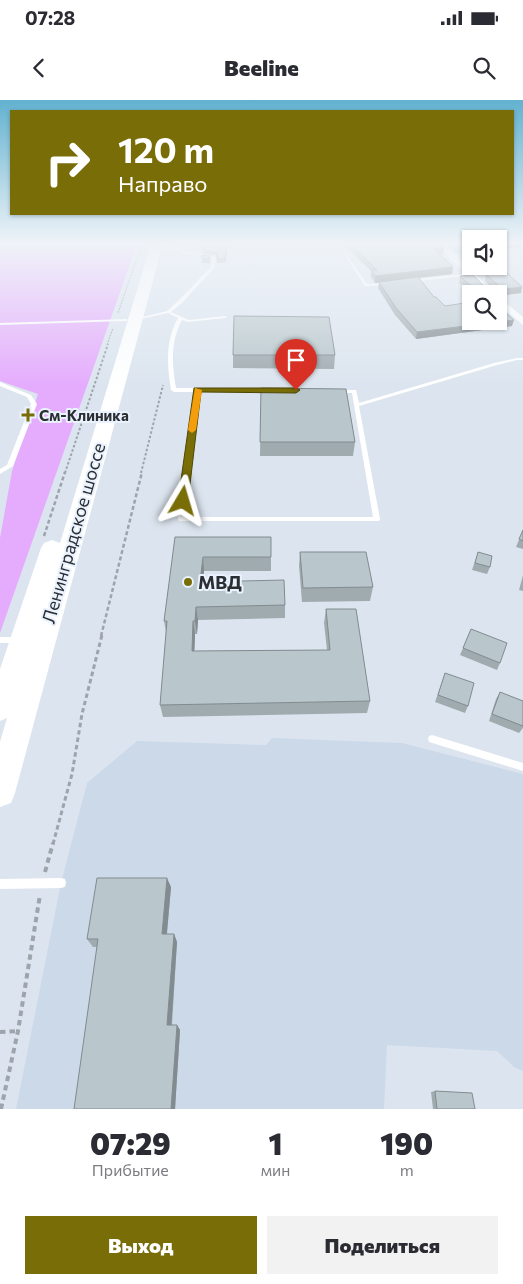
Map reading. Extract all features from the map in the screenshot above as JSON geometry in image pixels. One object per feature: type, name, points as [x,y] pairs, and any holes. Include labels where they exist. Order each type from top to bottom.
[{"type":"highway","name":"Ленинградское шоссе","points":[[0,793],[135,291]]},
{"type":"highway","name":"Ленинградское шоссе","points":[[0,709],[11,640],[138,291]]},
{"type":"street","points":[[507,307],[523,322]]},
{"type":"lane","points":[[0,324],[126,320],[168,312],[191,291]]},
{"type":"lane","points":[[168,312],[180,319],[188,320],[225,317]]},
{"type":"lane","points":[[180,319],[175,326],[169,362],[174,390],[276,390]]},
{"type":"lane","points":[[357,405],[510,360],[523,359]]},
{"type":"lane","points":[[0,384],[30,396],[34,404],[10,466],[0,472]]},
{"type":"lane","points":[[197,390],[181,519],[377,519],[354,391],[335,391]]},
{"type":"lane","points":[[432,739],[523,767]]},
{"type":"lane","points":[[0,884],[61,883]]},
{"type":"path","points":[[44,536],[126,320],[132,291]]},
{"type":"path","points":[[1,1109],[18,1031],[35,936],[42,883],[68,792],[78,745],[82,714],[169,362]]},
{"type":"path","points":[[0,1032],[18,1031]]},
{"type":"shaded area","points":[[0,291],[120,291],[0,633],[0,538],[12,471],[38,394],[0,381]]},
{"type":"shaded area","points":[[272,738],[402,743],[523,774],[523,1071],[514,1067],[497,1051],[387,1045],[384,1109],[16,1109],[61,883],[87,783],[137,741],[266,745]]},
{"type":"building","points":[[385,291],[429,291],[445,306],[462,303],[462,326],[417,332],[396,308]]},
{"type":"building","points":[[507,314],[514,320],[507,321]]},
{"type":"building","points":[[234,316],[329,317],[335,355],[233,355]]},
{"type":"building","points":[[261,388],[346,389],[355,442],[260,442]]},
{"type":"building","points":[[523,530],[523,541],[519,539]]},
{"type":"building","points":[[175,537],[271,537],[271,557],[203,557],[200,582],[284,580],[285,605],[196,607],[195,621],[193,621],[192,651],[330,650],[326,609],[356,609],[370,701],[160,705],[167,621],[164,621]]},
{"type":"building","points":[[300,552],[366,552],[373,587],[303,588]]},
{"type":"building","points":[[478,552],[492,556],[490,567],[475,563]]},
{"type":"building","points":[[471,629],[507,643],[500,663],[463,648]]},
{"type":"building","points":[[445,673],[474,683],[468,706],[438,695]]},
{"type":"building","points":[[500,692],[523,701],[523,726],[492,714]]},
{"type":"building","points":[[97,878],[167,878],[162,934],[174,934],[167,1025],[177,1025],[171,1109],[74,1109],[98,939],[87,939]]},
{"type":"building","points":[[435,1091],[472,1093],[475,1109],[437,1109]]},
{"type":"slow traffic","points":[[192,430],[198,390]]},
{"type":"place","name":"См-Клиника","points":[[28,415]]},
{"type":"place","name":"МВД","points":[[188,582]]},
{"type":"route","points":[[183,501],[197,390],[296,390]]}]
